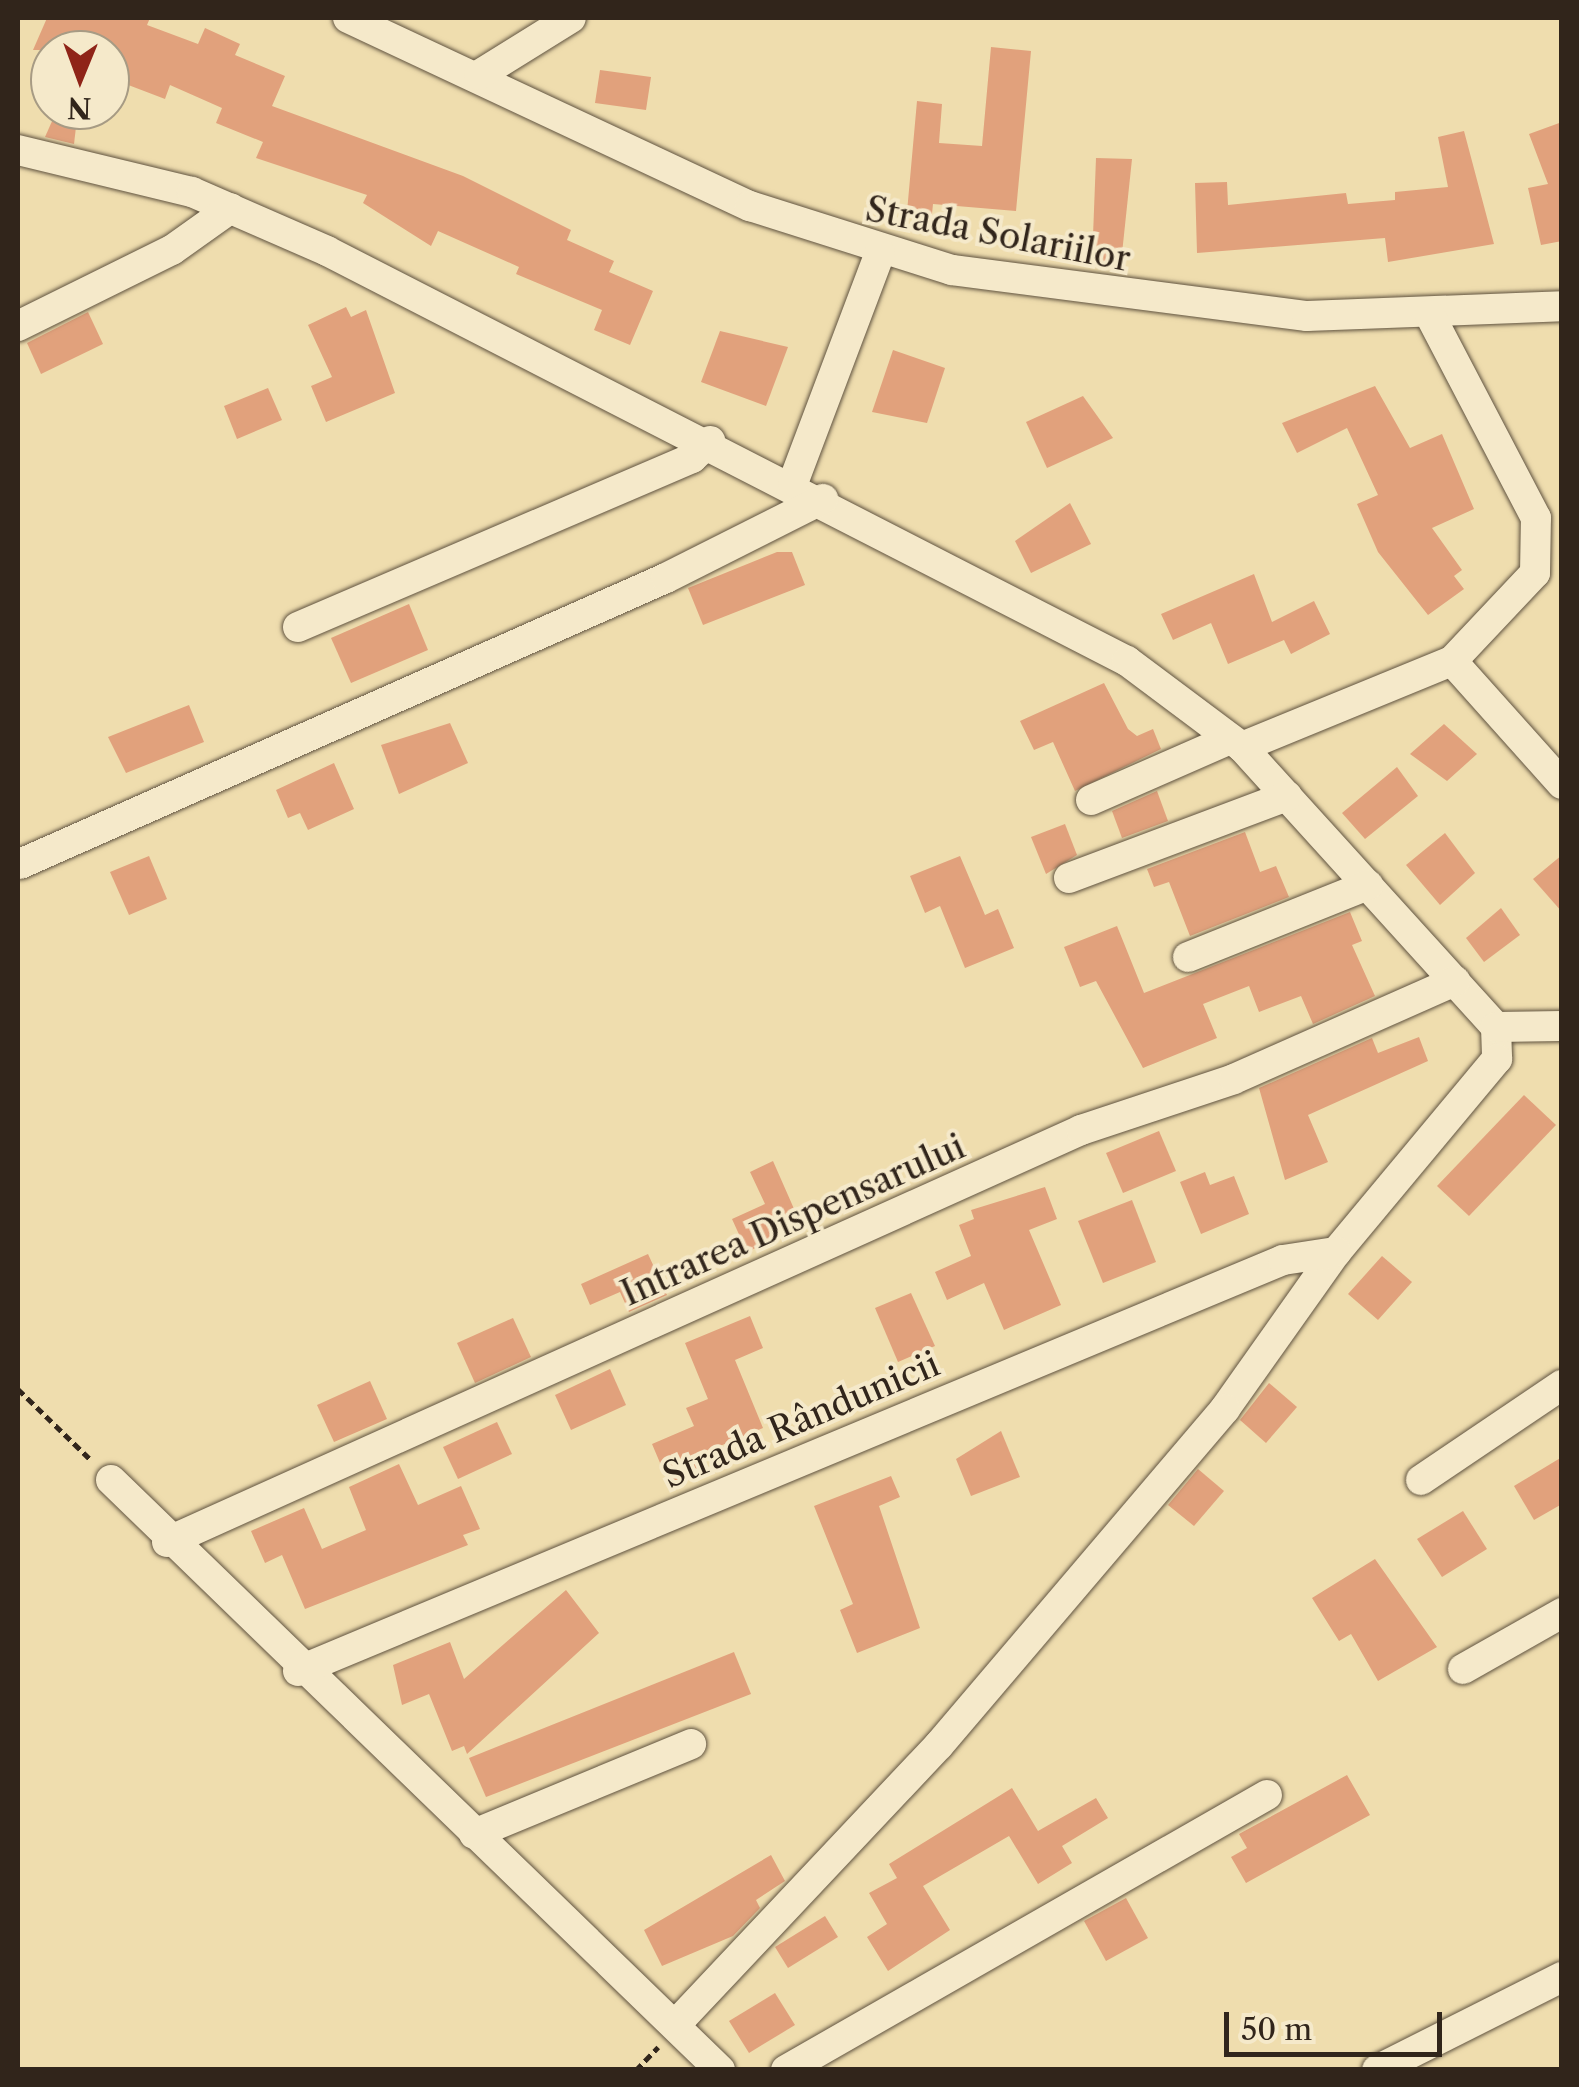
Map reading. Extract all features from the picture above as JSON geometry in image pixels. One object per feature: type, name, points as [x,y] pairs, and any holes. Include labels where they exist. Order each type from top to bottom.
[{"type":"street","name":"Strada Solariilor","points":[[348,18],[480,75],[750,206],[880,252],[1130,300],[1307,316],[1562,306]]},
{"type":"street","points":[[480,75],[571,18]]},
{"type":"street","points":[[18,150],[143,176],[231,208],[710,441],[1127,661],[1236,743],[1496,1028],[1497,1059],[1336,1252],[1224,1409],[952,1730],[676,2024]]},
{"type":"street","points":[[18,326],[172,250],[231,208]]},
{"type":"street","points":[[793,483],[880,252]]},
{"type":"street","points":[[1091,800],[1452,661],[1525,589],[1541,539],[1430,314]]},
{"type":"street","points":[[298,627],[692,458],[710,441]]},
{"type":"street","points":[[20,864],[666,578],[823,499]]},
{"type":"street","points":[[1452,661],[1562,784]]},
{"type":"street","points":[[1069,878],[1286,796]]},
{"type":"street","points":[[1188,956],[1368,885]]},
{"type":"street","name":"Intrarea Dispensarului","points":[[167,1542],[1082,1130],[1234,1078],[1455,981]]},
{"type":"street","points":[[1496,1028],[1562,1026]]},
{"type":"street","name":"Strada Rândunicii","points":[[298,1670],[1283,1260],[1336,1252]]},
{"type":"street","points":[[1421,1480],[1562,1385]]},
{"type":"street","points":[[111,1480],[167,1542],[298,1670],[676,2024],[720,2070]]},
{"type":"street","points":[[1463,1669],[1562,1612]]},
{"type":"street","points":[[474,1834],[691,1744]]},
{"type":"street","points":[[786,2070],[1267,1795]]},
{"type":"street","points":[[1376,2070],[1562,1977]]},
{"type":"path","points":[[18,1389],[111,1480]]},
{"type":"building","points":[[47,18],[150,18],[147,25],[198,44],[205,28],[240,44],[235,55],[285,76],[272,106],[463,176],[571,230],[567,240],[614,261],[609,272],[653,291],[630,345],[594,330],[602,310],[516,274],[519,267],[438,231],[431,246],[363,203],[367,195],[256,158],[263,142],[216,123],[222,108],[170,85],[165,99],[130,86],[130,30],[42,30]]},
{"type":"building","points":[[991,47],[1031,51],[1016,211],[933,204],[932,214],[907,212],[917,101],[942,104],[939,143],[982,146]]},
{"type":"building","points":[[600,70],[651,77],[646,110],[595,103]]},
{"type":"building","points":[[1562,122],[1562,241],[1541,245],[1528,188],[1548,184],[1529,134]]},
{"type":"building","points":[[48,130],[76,130],[74,144],[45,137]]},
{"type":"building","points":[[1464,131],[1494,244],[1388,262],[1385,238],[1197,253],[1195,183],[1227,182],[1228,205],[1346,193],[1348,204],[1395,200],[1395,192],[1448,187],[1438,137]]},
{"type":"building","points":[[1096,158],[1132,159],[1121,263],[1092,262]]},
{"type":"building","points":[[346,307],[351,317],[366,310],[395,393],[326,422],[311,386],[332,377],[308,325]]},
{"type":"building","points":[[88,312],[103,344],[41,374],[27,343]]},
{"type":"building","points":[[720,331],[788,347],[766,406],[701,382]]},
{"type":"building","points":[[893,350],[945,368],[927,423],[872,412]]},
{"type":"building","points":[[1375,386],[1410,448],[1442,434],[1474,509],[1432,528],[1462,570],[1454,576],[1464,589],[1428,615],[1378,552],[1357,504],[1378,495],[1347,428],[1297,453],[1282,423]]},
{"type":"building","points":[[268,388],[282,420],[237,439],[224,406]]},
{"type":"building","points":[[1083,396],[1113,438],[1047,468],[1026,422]]},
{"type":"building","points":[[1070,503],[1091,544],[1031,573],[1015,541]]},
{"type":"building","points":[[777,552],[792,552],[805,585],[703,625],[688,588]]},
{"type":"building","points":[[1254,574],[1272,622],[1314,601],[1330,634],[1291,654],[1284,640],[1228,664],[1211,623],[1173,640],[1161,614]]},
{"type":"building","points":[[409,604],[428,650],[351,683],[331,638]]},
{"type":"building","points":[[1104,683],[1128,729],[1137,736],[1153,729],[1161,749],[1075,791],[1053,742],[1034,750],[1020,721]]},
{"type":"building","points":[[189,705],[204,742],[126,773],[108,737]]},
{"type":"building","points":[[450,723],[468,763],[399,794],[381,745]]},
{"type":"building","points":[[1444,724],[1477,754],[1447,781],[1410,754]]},
{"type":"building","points":[[334,763],[354,809],[308,830],[300,813],[288,818],[276,790]]},
{"type":"building","points":[[1397,767],[1418,796],[1365,839],[1342,813]]},
{"type":"building","points":[[1157,791],[1168,821],[1122,838],[1112,811]]},
{"type":"building","points":[[1065,824],[1077,855],[1046,874],[1031,837]]},
{"type":"building","points":[[1245,832],[1260,872],[1276,866],[1289,897],[1190,936],[1169,882],[1154,887],[1147,869]]},
{"type":"building","points":[[1445,833],[1475,873],[1440,905],[1406,865]]},
{"type":"building","points":[[1562,855],[1562,912],[1533,879]]},
{"type":"building","points":[[149,856],[167,899],[129,915],[110,872]]},
{"type":"building","points":[[960,856],[985,915],[998,909],[1014,948],[965,968],[940,906],[925,913],[910,876]]},
{"type":"building","points":[[1501,908],[1520,935],[1484,962],[1466,938]]},
{"type":"building","points":[[1350,912],[1362,941],[1352,945],[1375,996],[1313,1024],[1301,996],[1259,1012],[1249,986],[1203,1004],[1217,1038],[1143,1068],[1096,981],[1080,987],[1064,947],[1117,926],[1144,993]]},
{"type":"building","points":[[1419,1037],[1428,1061],[1308,1115],[1328,1162],[1285,1180],[1259,1088],[1372,1038],[1378,1053]]},
{"type":"building","points":[[1524,1095],[1556,1125],[1469,1216],[1437,1186]]},
{"type":"building","points":[[1159,1131],[1176,1171],[1123,1193],[1106,1153]]},
{"type":"building","points":[[773,1161],[802,1227],[747,1252],[732,1219],[765,1204],[750,1172]]},
{"type":"building","points":[[1205,1172],[1210,1185],[1234,1176],[1249,1214],[1201,1234],[1180,1182]]},
{"type":"building","points":[[1045,1187],[1057,1219],[1029,1230],[1061,1305],[1004,1330],[984,1283],[947,1300],[935,1272],[971,1256],[959,1225],[974,1219],[971,1210]]},
{"type":"building","points":[[1132,1200],[1156,1262],[1103,1283],[1078,1221]]},
{"type":"building","points":[[648,1254],[667,1295],[629,1312],[620,1292],[590,1305],[581,1284]]},
{"type":"building","points":[[1382,1256],[1412,1282],[1378,1320],[1348,1294]]},
{"type":"building","points":[[911,1293],[935,1346],[898,1362],[875,1308]]},
{"type":"building","points":[[750,1316],[763,1348],[735,1360],[763,1428],[696,1456],[702,1470],[669,1484],[652,1444],[694,1426],[686,1408],[708,1399],[685,1343]]},
{"type":"building","points":[[513,1318],[531,1357],[475,1383],[457,1343]]},
{"type":"building","points":[[610,1369],[626,1405],[571,1430],[555,1395]]},
{"type":"building","points":[[370,1381],[387,1419],[334,1442],[317,1405]]},
{"type":"building","points":[[1269,1383],[1297,1407],[1266,1443],[1240,1420]]},
{"type":"building","points":[[497,1422],[512,1454],[458,1479],[443,1447]]},
{"type":"building","points":[[1001,1431],[1020,1477],[971,1496],[956,1459]]},
{"type":"building","points":[[1562,1457],[1562,1504],[1534,1520],[1514,1486]]},
{"type":"building","points":[[399,1464],[418,1505],[461,1486],[480,1529],[463,1535],[468,1545],[305,1609],[282,1555],[265,1563],[251,1531],[304,1508],[322,1549],[366,1530],[349,1487]]},
{"type":"building","points":[[1198,1469],[1224,1491],[1194,1526],[1168,1505]]},
{"type":"building","points":[[891,1476],[900,1497],[879,1506],[920,1628],[857,1653],[840,1610],[853,1604],[814,1506]]},
{"type":"building","points":[[1463,1511],[1487,1549],[1442,1577],[1417,1539]]},
{"type":"building","points":[[1375,1559],[1437,1647],[1378,1681],[1351,1634],[1339,1641],[1312,1598]]},
{"type":"building","points":[[566,1590],[599,1633],[467,1754],[464,1746],[452,1751],[429,1694],[402,1705],[393,1665],[450,1642],[464,1679]]},
{"type":"building","points":[[734,1652],[751,1694],[486,1797],[469,1758]]},
{"type":"building","points":[[1347,1775],[1370,1815],[1246,1883],[1231,1857],[1247,1848],[1239,1834]]},
{"type":"building","points":[[1012,1788],[1038,1831],[1096,1798],[1108,1818],[1062,1846],[1072,1863],[1038,1884],[1009,1836],[923,1886],[950,1930],[888,1971],[867,1937],[887,1924],[869,1893],[897,1878],[889,1864]]},
{"type":"building","points":[[771,1855],[785,1881],[756,1900],[760,1908],[733,1936],[662,1966],[644,1930]]},
{"type":"building","points":[[1126,1898],[1148,1938],[1106,1961],[1084,1921]]},
{"type":"building","points":[[825,1916],[838,1937],[788,1968],[775,1947]]},
{"type":"building","points":[[775,1993],[795,2025],[749,2053],[729,2021]]}]
